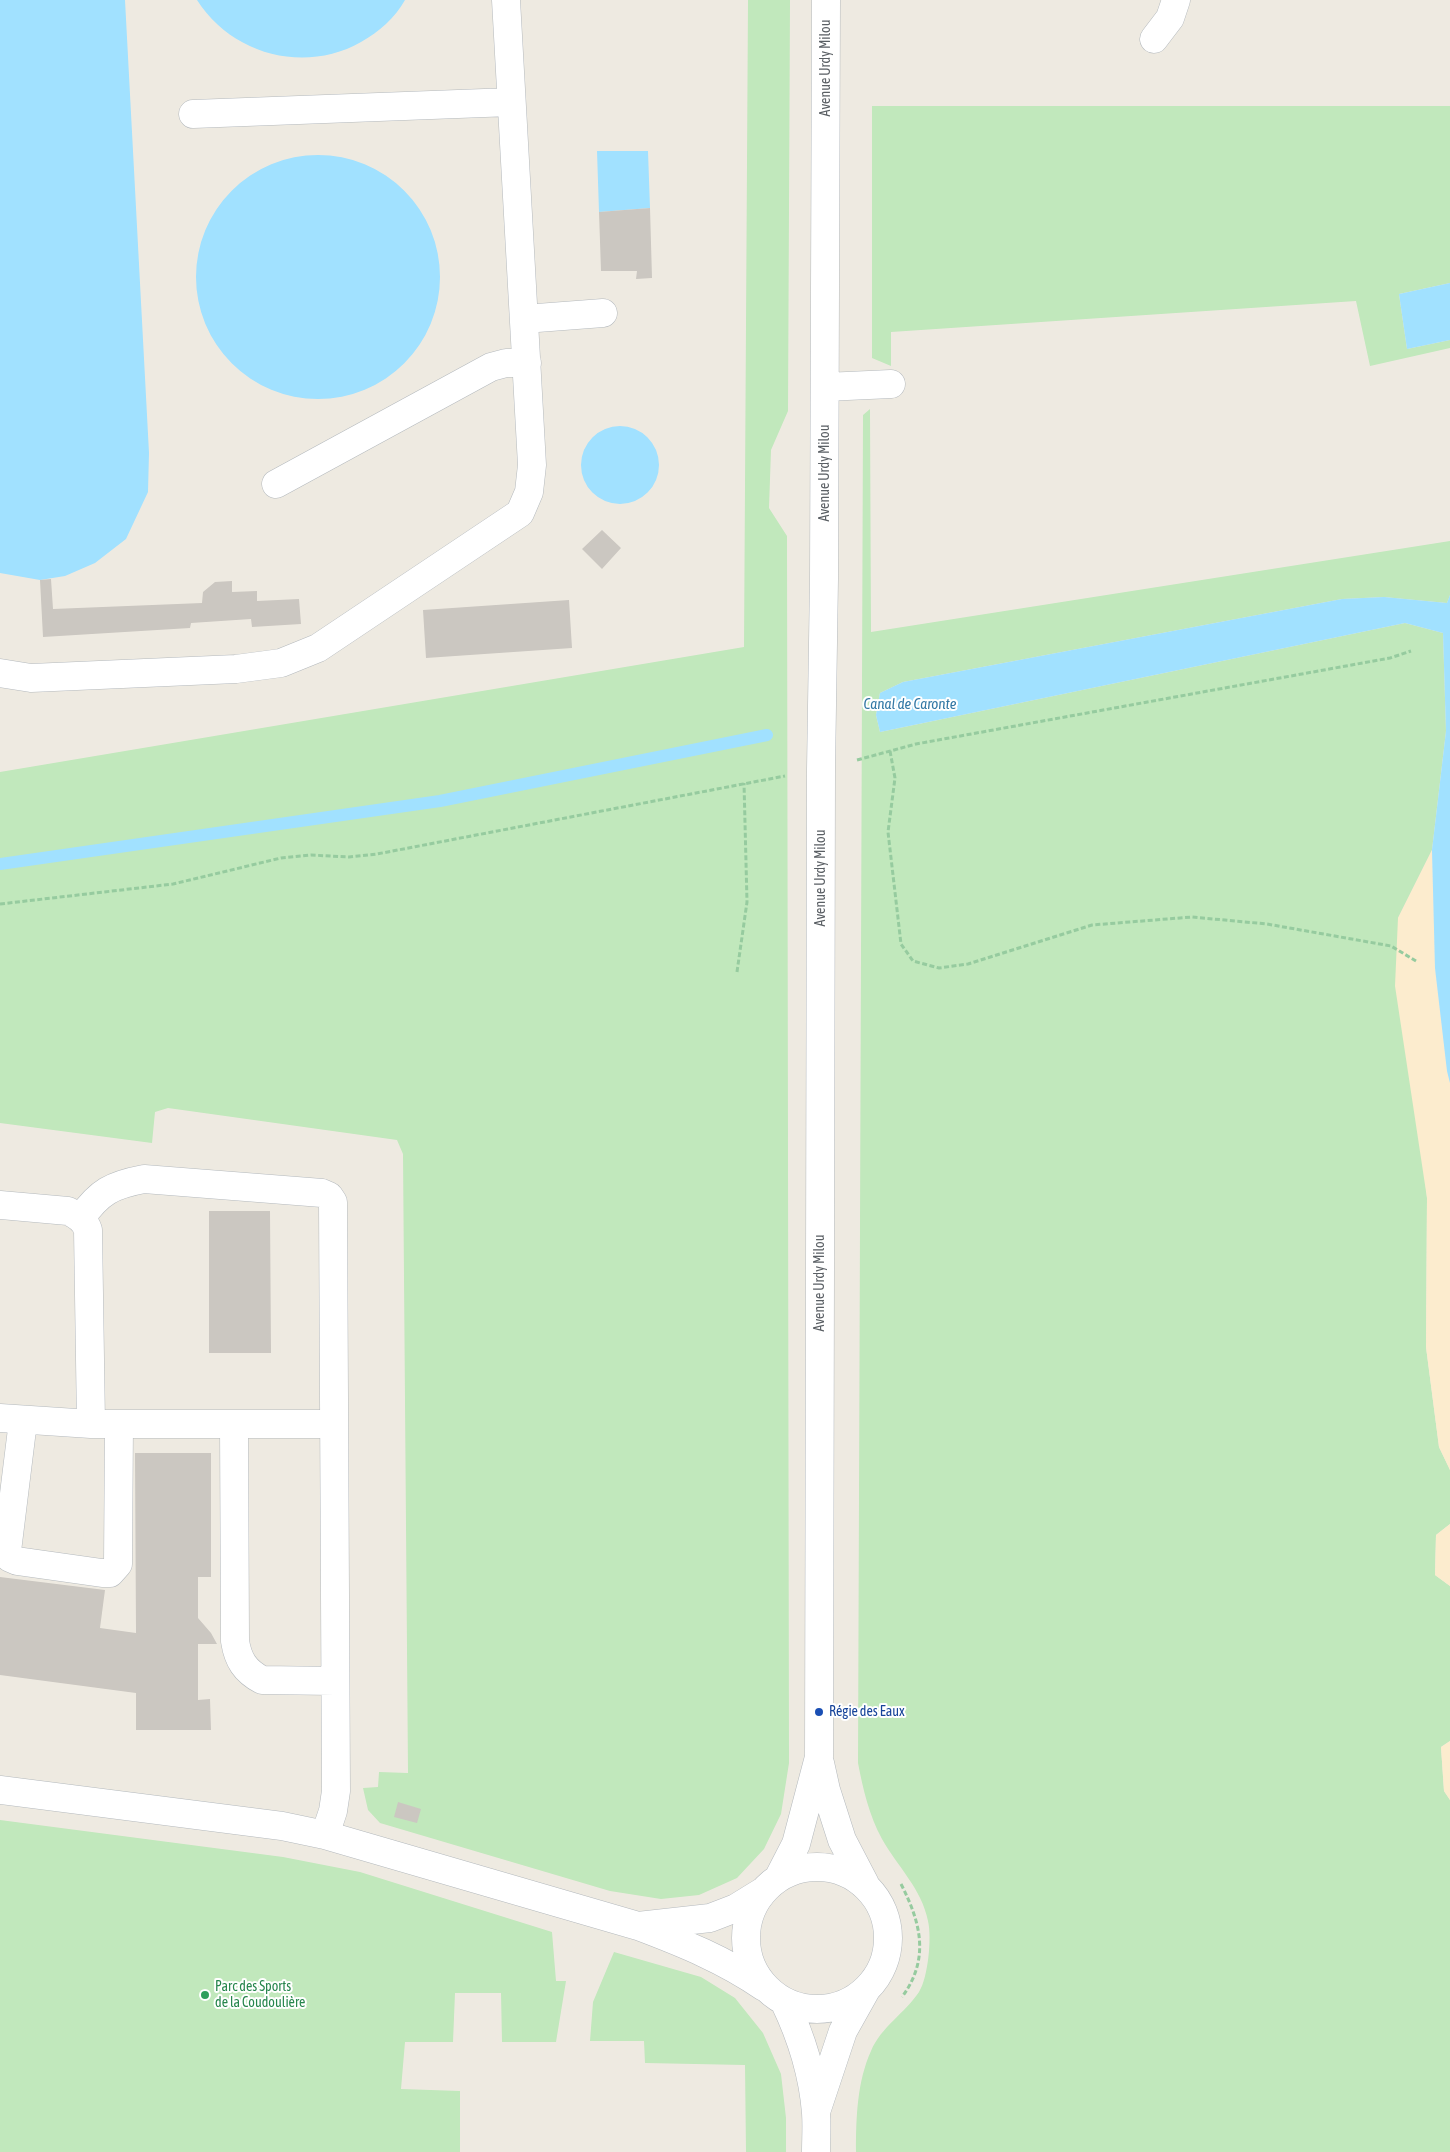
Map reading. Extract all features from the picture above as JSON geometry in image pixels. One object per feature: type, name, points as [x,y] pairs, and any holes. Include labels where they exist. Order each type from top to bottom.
[{"type":"street","points":[[0,673],[31,678],[236,668],[281,663],[318,648],[520,513],[529,492],[532,465],[506,0]]},
{"type":"street","name":"Avenue Urdy Milou","points":[[826,0],[825,387],[821,769],[819,1757],[826,1790],[842,1840],[864,1884]]},
{"type":"street","points":[[1154,39],[1170,18],[1176,0]]},
{"type":"street","points":[[194,114],[512,102]]},
{"type":"street","points":[[524,319],[603,313]]},
{"type":"street","points":[[276,484],[491,367],[506,363],[527,363]]},
{"type":"street","points":[[825,387],[891,384]]},
{"type":"street","points":[[80,1218],[93,1200],[108,1189],[127,1182],[144,1179],[322,1193],[329,1196],[333,1202],[336,1791],[333,1811],[325,1835]]},
{"type":"street","points":[[0,1205],[68,1212],[80,1218],[88,1230],[91,1424]]},
{"type":"street","points":[[119,1424],[118,1564],[110,1573],[102,1573],[17,1561],[10,1558],[7,1551],[12,1420],[91,1424],[119,1424],[234,1424],[334,1424]]},
{"type":"street","points":[[234,1424],[235,1641],[237,1655],[244,1667],[262,1680],[335,1681]]},
{"type":"street","name":"Avenue Urdy Milou","points":[[771,1884],[796,1844],[819,1757]]},
{"type":"street","points":[[0,1790],[282,1826],[325,1835],[638,1926],[722,1961],[776,1995],[804,2008],[825,2009],[848,2002],[867,1989]]},
{"type":"street","points":[[638,1926],[710,1918],[736,1908],[771,1884],[799,1868],[822,1866],[845,1872],[864,1884],[879,1902],[887,1925],[888,1948],[880,1970],[843,2031],[816,2113]]},
{"type":"street","points":[[771,1884],[751,1910],[746,1932],[747,1953],[754,1972],[776,1995],[796,2025],[804,2052],[816,2113],[816,2152]]},
{"type":"path","points":[[0,904],[172,884],[281,858],[311,855],[349,857],[378,854],[821,769],[916,744],[1390,658],[1411,651]]},
{"type":"path","points":[[890,751],[895,778],[888,832],[901,944],[913,961],[939,968],[968,964],[1092,925],[1192,917],[1267,924],[1391,946],[1416,961]]},
{"type":"path","points":[[737,972],[747,902],[744,783]]},
{"type":"green space","points":[[748,0],[790,0],[788,411],[771,450],[769,508],[787,536],[789,1763],[781,1814],[764,1849],[737,1878],[699,1895],[661,1899],[610,1891],[380,1823],[368,1810],[363,1788],[378,1787],[379,1772],[408,1773],[403,1154],[397,1140],[168,1108],[155,1112],[152,1143],[0,1123],[0,772],[744,647]]},
{"type":"green space","points":[[872,106],[1450,106],[1450,283],[1399,294],[1407,349],[1450,340],[1450,348],[1370,366],[1356,301],[891,332],[891,366],[872,358]]},
{"type":"green space","points":[[870,409],[871,632],[1450,541],[1450,595],[1447,603],[1384,597],[1342,599],[903,682],[880,693],[876,715],[880,732],[1405,623],[1443,633],[1446,731],[1432,850],[1398,918],[1427,1198],[1426,1347],[1439,1447],[1450,1470],[1450,1524],[1436,1535],[1435,1575],[1450,1586],[1450,1741],[1441,1747],[1444,1791],[1450,1800],[1450,2152],[856,2152],[858,2100],[866,2063],[875,2042],[919,1992],[927,1968],[930,1937],[925,1909],[920,1898],[888,1849],[873,1821],[858,1763],[863,415]]},
{"type":"green space","name":"Parc des Sports de la Coudoulière","points":[[0,1820],[283,1857],[360,1872],[552,1932],[556,1981],[566,1981],[556,2042],[502,2042],[501,1993],[455,1993],[453,2042],[405,2042],[401,2089],[460,2091],[460,2152],[0,2152]]},
{"type":"green space","points":[[614,1952],[701,1977],[735,1998],[763,2033],[781,2074],[786,2118],[786,2152],[746,2152],[745,2065],[645,2063],[644,2041],[590,2041],[593,2002]]},
{"type":"sand","points":[[1432,850],[1435,968],[1450,1083],[1450,1470],[1439,1447],[1426,1347],[1427,1198],[1395,986],[1398,918]]},
{"type":"sand","points":[[1450,1524],[1450,1586],[1435,1575],[1436,1535]]},
{"type":"sand","points":[[1450,1741],[1450,1800],[1444,1791],[1441,1747]]},
{"type":"water","points":[[0,0],[125,0],[149,453],[148,492],[126,539],[95,563],[65,576],[40,580],[0,573]]},
{"type":"water","points":[[197,0],[405,0],[386,24],[361,42],[339,52],[317,57],[294,57],[271,54],[250,46],[230,34],[212,19]]},
{"type":"water","points":[[597,151],[648,151],[650,208],[599,212]]},
{"type":"water","points":[[318,155],[342,157],[365,164],[376,169],[404,191],[426,219],[431,230],[438,253],[440,277],[438,301],[431,324],[426,335],[404,363],[376,385],[365,390],[342,397],[318,399],[294,397],[271,390],[260,385],[232,363],[210,335],[205,324],[198,301],[196,277],[198,253],[205,230],[210,219],[232,191],[260,169],[271,164],[294,157]]},
{"type":"water","points":[[1450,283],[1450,340],[1407,349],[1399,294]]},
{"type":"water","points":[[620,426],[635,429],[647,438],[656,450],[659,465],[656,480],[647,492],[635,501],[620,504],[605,501],[593,492],[584,480],[581,465],[584,450],[593,438],[605,429]]},
{"type":"water","name":"Canal de Caronte","points":[[1450,595],[1450,1083],[1435,968],[1432,850],[1446,731],[1443,633],[1405,623],[880,732],[876,715],[880,693],[903,682],[1342,599],[1384,597],[1447,603]]},
{"type":"building","points":[[650,208],[652,278],[636,279],[637,271],[601,271],[599,212]]},
{"type":"building","points":[[602,530],[621,548],[602,569],[582,549]]},
{"type":"building","points":[[51,579],[53,609],[202,603],[203,592],[215,582],[232,581],[232,592],[257,591],[257,601],[299,599],[301,624],[252,627],[251,619],[191,623],[190,628],[43,637],[40,580]]},
{"type":"building","points":[[569,600],[572,648],[426,658],[423,610]]},
{"type":"building","points":[[209,1211],[270,1211],[271,1353],[209,1353]]},
{"type":"building","points":[[135,1453],[211,1453],[211,1577],[198,1577],[198,1618],[211,1633],[217,1644],[198,1644],[198,1700],[210,1699],[211,1730],[136,1730],[136,1693],[0,1675],[0,1577],[105,1590],[100,1628],[136,1633]]},
{"type":"building","points":[[398,1802],[421,1809],[417,1823],[394,1817]]},
{"type":"waterway","points":[[0,864],[440,801],[767,735]]},
{"type":"place","name":"Régie des Eaux","points":[[819,1712]]},
{"type":"place","name":"Parc des Sports de la Coudoulière","points":[[205,1995]]}]
